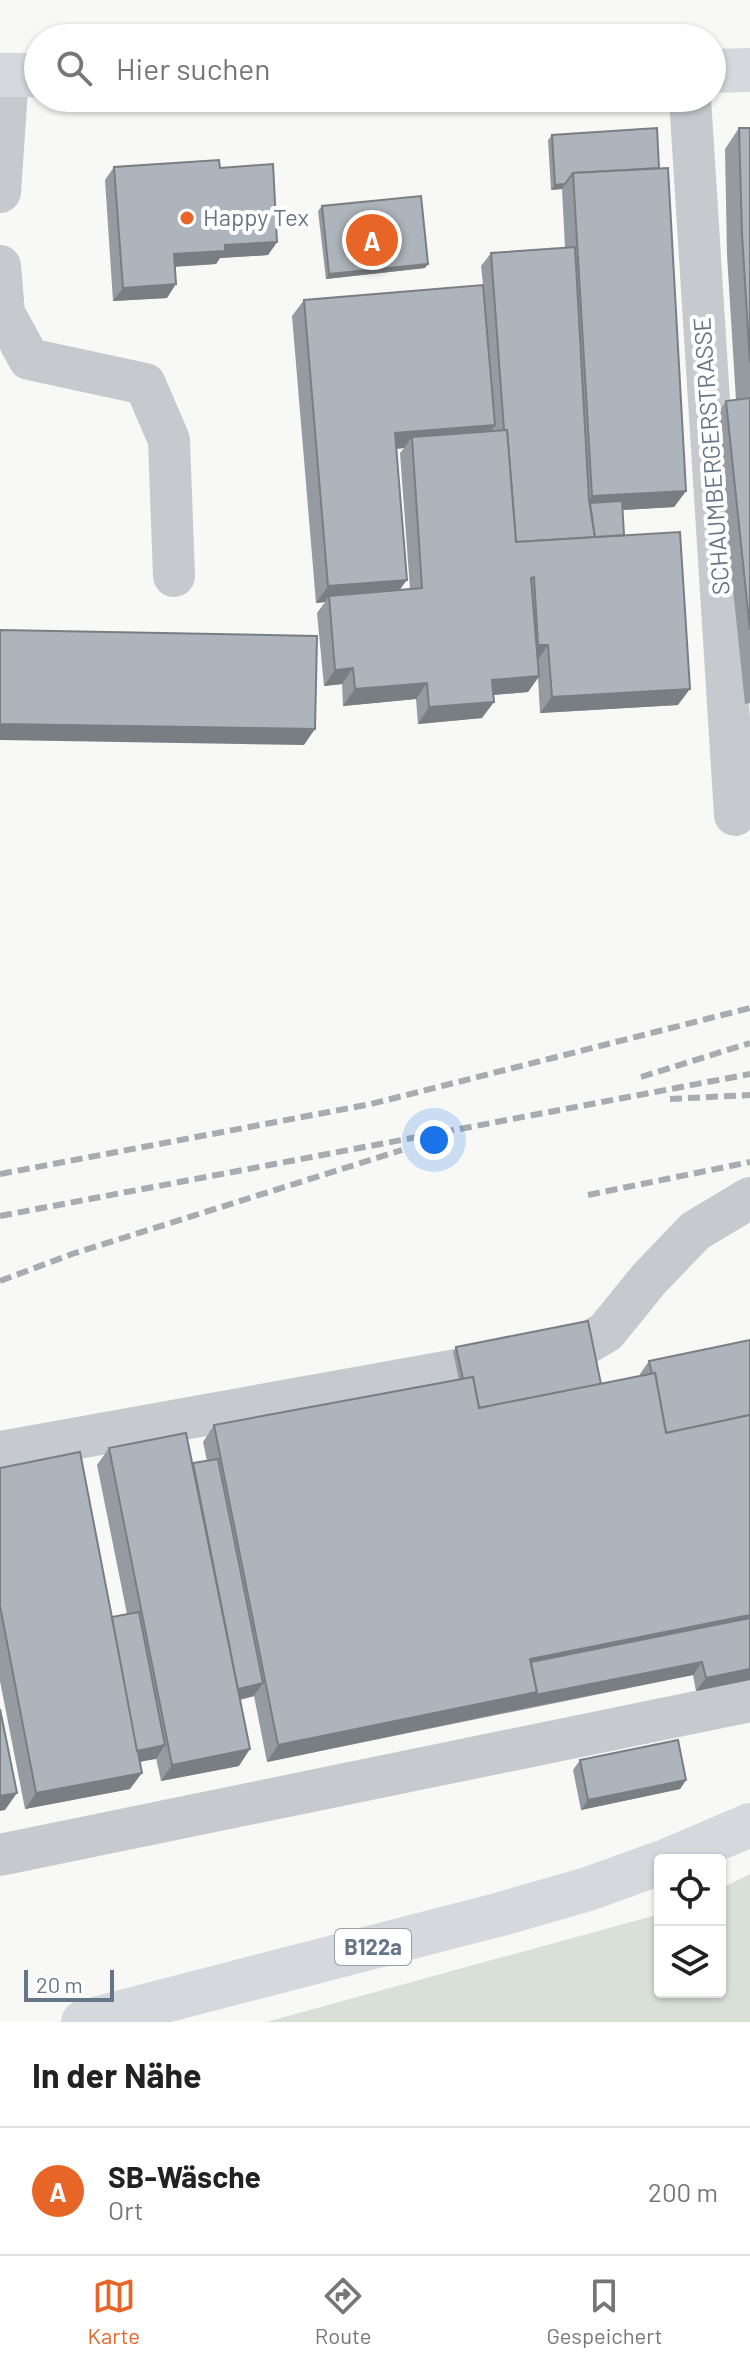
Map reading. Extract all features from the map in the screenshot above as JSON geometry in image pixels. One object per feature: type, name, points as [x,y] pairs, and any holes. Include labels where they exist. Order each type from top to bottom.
[{"type":"main road","points":[[726,71],[750,70]]},
{"type":"main road","points":[[682,1854],[750,1825]]},
{"type":"main road","name":"B122a","points":[[83,2022],[516,1910],[654,1865]]},
{"type":"street","points":[[0,192],[15,75]]},
{"type":"street","name":"SCHAUMBERGERSTRASSE","points":[[691,112],[735,815]]},
{"type":"street","points":[[0,266],[4,313],[29,359],[145,384],[169,440],[174,576]]},
{"type":"street","points":[[0,1452],[579,1348],[606,1332],[649,1279],[695,1231],[750,1198]]},
{"type":"street","points":[[0,1855],[750,1701]]},
{"type":"shaded area","points":[[750,1874],[750,2022],[266,2022],[654,1916],[654,1998],[726,1998],[726,1886]]},
{"type":"building","points":[[657,128],[659,168],[573,173],[565,184],[555,185],[552,135]]},
{"type":"building","points":[[739,128],[750,128],[750,363],[742,234]]},
{"type":"building","name":"Happy Tex","points":[[219,160],[220,168],[273,164],[277,242],[225,245],[225,251],[174,254],[176,284],[123,288],[114,167]]},
{"type":"building","points":[[668,168],[686,491],[592,496],[573,173]]},
{"type":"building","points":[[421,196],[428,264],[329,274],[322,206]]},
{"type":"building","points":[[575,247],[589,500],[595,537],[516,542],[491,253]]},
{"type":"building","points":[[483,285],[495,425],[395,433],[407,580],[328,586],[304,300]]},
{"type":"building","points":[[750,398],[750,630],[726,401]]},
{"type":"building","points":[[507,430],[516,542],[680,532],[690,689],[552,697],[548,645],[538,645],[534,577],[531,578],[539,676],[492,680],[494,702],[429,707],[427,683],[355,689],[353,668],[335,670],[329,596],[422,588],[412,437]]},
{"type":"building","points":[[622,501],[624,535],[595,537],[590,503]]},
{"type":"building","points":[[0,630],[317,636],[315,729],[0,724]]},
{"type":"building","points":[[588,1321],[601,1384],[479,1408],[473,1377],[463,1379],[456,1347]]},
{"type":"building","points":[[750,1340],[750,1415],[666,1433],[655,1373],[652,1374],[649,1361]]},
{"type":"building","points":[[655,1373],[666,1433],[750,1415],[750,1615],[530,1659],[537,1692],[278,1745],[214,1425],[473,1377],[479,1408]]},
{"type":"building","points":[[186,1433],[250,1749],[172,1765],[109,1448]]},
{"type":"building","points":[[80,1452],[142,1773],[36,1793],[0,1606],[0,1468]]},
{"type":"building","points":[[218,1459],[263,1683],[238,1689],[193,1463]]},
{"type":"building","points":[[139,1612],[165,1745],[137,1751],[112,1617]]},
{"type":"building","points":[[750,1618],[750,1669],[706,1678],[702,1662],[535,1695],[531,1662]]},
{"type":"building","points":[[0,1709],[17,1793],[0,1796]]},
{"type":"building","points":[[678,1740],[686,1780],[588,1800],[580,1760]]},
{"type":"railway","points":[[0,1174],[371,1104],[750,1008]]},
{"type":"railway","points":[[641,1077],[750,1043]]},
{"type":"railway","points":[[0,1216],[750,1074]]},
{"type":"railway","points":[[670,1099],[750,1095]]},
{"type":"railway","points":[[0,1281],[72,1254],[402,1150]]},
{"type":"railway","points":[[588,1195],[750,1162]]},
{"type":"place","name":"Happy Tex","points":[[187,218]]},
{"type":"place","name":"SB-Wäsche","points":[[372,240]]}]
